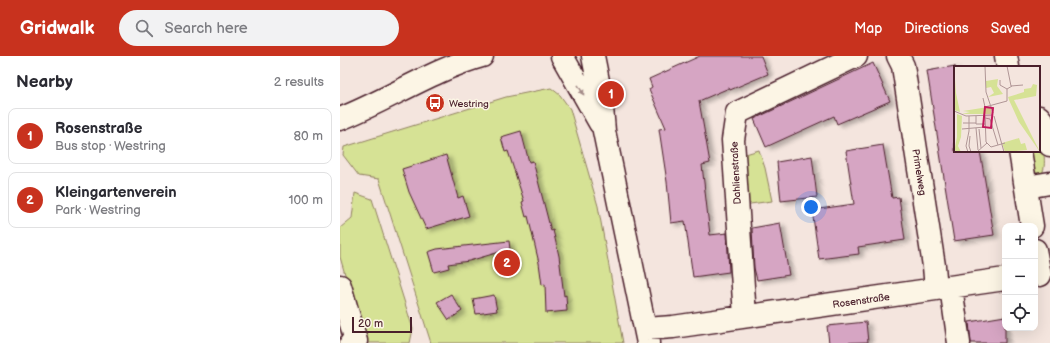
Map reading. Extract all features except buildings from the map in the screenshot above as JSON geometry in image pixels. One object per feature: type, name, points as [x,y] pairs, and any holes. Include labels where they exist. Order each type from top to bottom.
[{"type":"street","points":[[340,119],[368,108],[460,60],[482,56]]},
{"type":"street","points":[[562,56],[604,131]]},
{"type":"street","points":[[593,56],[601,96],[604,131],[647,336]]},
{"type":"street","name":"Dahlienstraße","points":[[745,316],[733,140],[737,113],[856,56]]},
{"type":"street","name":"Primelweg","points":[[898,56],[903,66],[934,266],[943,288],[959,343]]},
{"type":"street","points":[[1006,56],[1008,66]]},
{"type":"street","points":[[1040,118],[1048,128],[1050,145]]},
{"type":"street","points":[[1020,152],[1032,223]]},
{"type":"street","points":[[1026,186],[1050,182]]},
{"type":"street","points":[[1038,259],[1042,274]]},
{"type":"street","name":"Rosenstraße","points":[[647,336],[673,327],[1002,280]]},
{"type":"street","points":[[340,286],[356,341],[351,343]]},
{"type":"green space","points":[[551,88],[560,95],[570,109],[598,206],[623,343],[431,343],[379,179],[359,176],[343,155],[344,147],[506,97]]},
{"type":"green space","points":[[1040,128],[1044,149],[1044,169],[1039,175],[1030,177],[1023,152],[1040,152]]},
{"type":"green space","points":[[759,150],[765,168],[772,201],[743,205],[739,156]]},
{"type":"green space","points":[[355,193],[372,199],[413,329],[410,343],[365,343],[340,257],[340,228],[352,218]]},
{"type":"place","name":"Rosenstraße","points":[[611,94]]},
{"type":"place","name":"Westring","points":[[435,103]]},
{"type":"place","name":"Kleingartenverein","points":[[507,263]]}]
